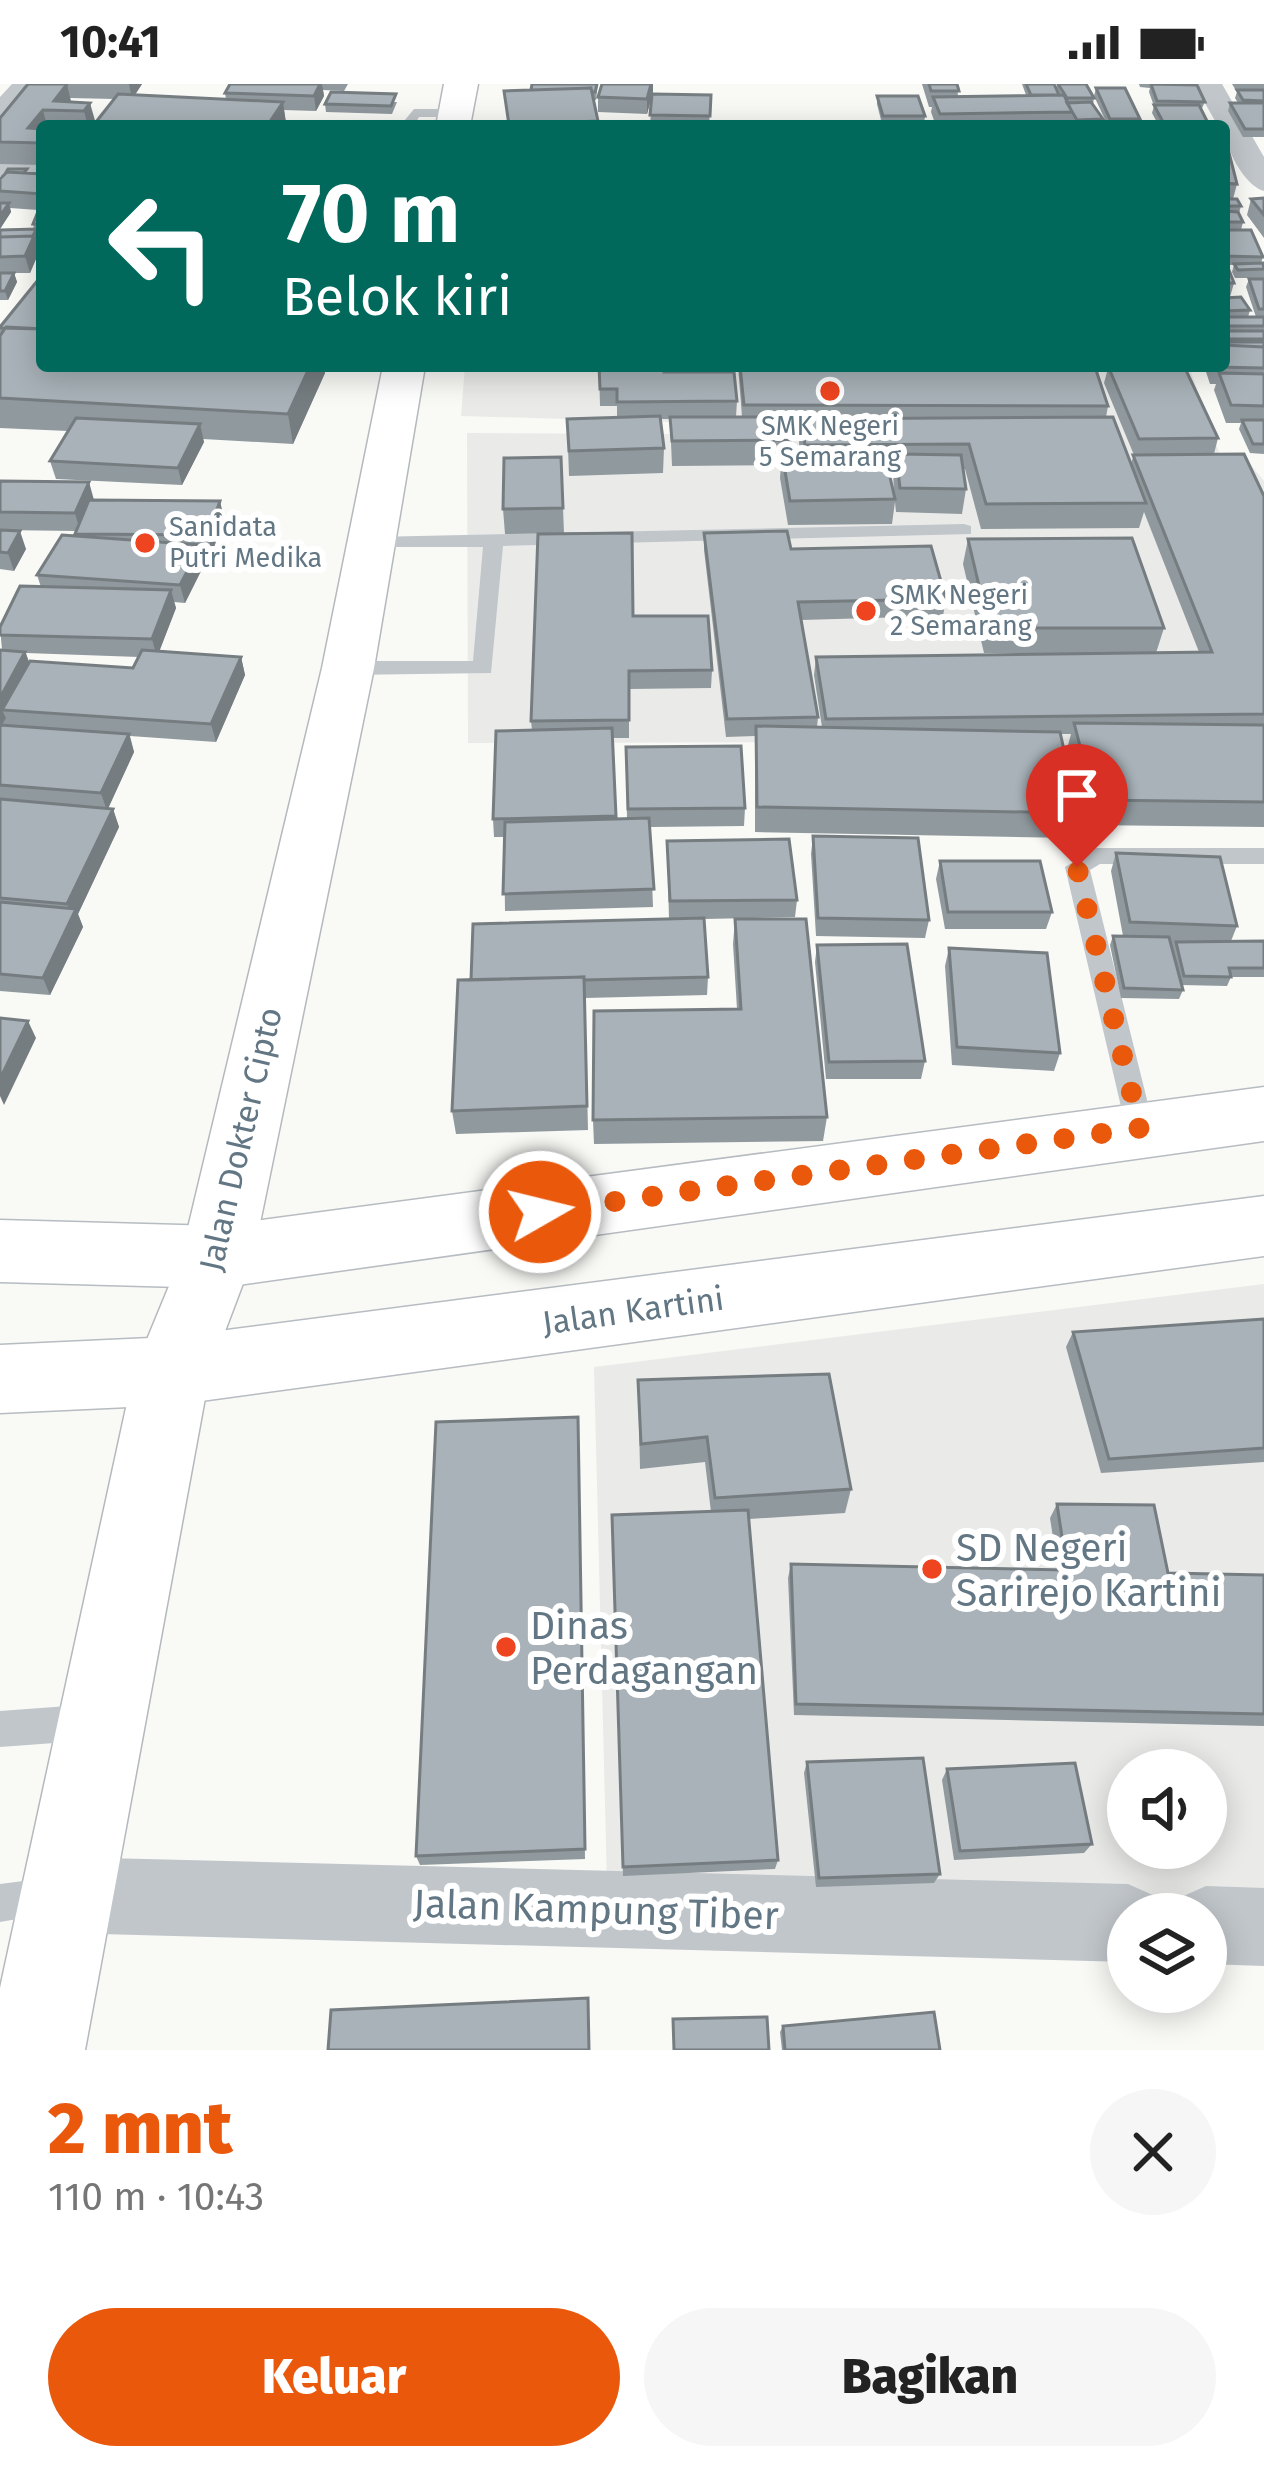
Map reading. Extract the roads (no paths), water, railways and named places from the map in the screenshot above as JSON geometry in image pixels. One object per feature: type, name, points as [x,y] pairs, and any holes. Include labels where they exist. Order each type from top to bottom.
[{"type":"main road","name":"Jalan Dokter Cipto","points":[[36,2050],[32,1899],[99,1721],[172,1371],[217,1257],[348,668],[403,372]]},
{"type":"main road","points":[[0,1251],[217,1257],[1264,1114]]},
{"type":"main road","name":"Jalan Kartini","points":[[0,1379],[172,1371],[1264,1226]]},
{"type":"street","points":[[0,114],[27,84]]},
{"type":"street","points":[[1209,90],[1246,95]]},
{"type":"street","points":[[1209,90],[1227,120]]},
{"type":"street","points":[[1243,148],[1264,182]]},
{"type":"street","points":[[0,167],[36,169]]},
{"type":"street","name":"Jalan Kampung Tiber","points":[[32,1899],[1107,1923]]},
{"type":"street","points":[[1227,1926],[1264,1927]]},
{"type":"lane","points":[[410,120],[414,113],[457,108]]},
{"type":"lane","points":[[374,543],[964,530]]},
{"type":"lane","points":[[348,668],[482,668],[494,540]]},
{"type":"lane","points":[[1140,1128],[1077,867],[1096,856],[1264,856]]},
{"type":"lane","points":[[0,1730],[99,1721]]},
{"type":"place","name":"SMK Negeri 5 Semarang","points":[[830,391]]},
{"type":"place","name":"Sanidata Putri Medika","points":[[145,543]]},
{"type":"place","name":"SMK Negeri 2 Semarang","points":[[866,611]]},
{"type":"place","name":"SD Negeri Sarirejo Kartini","points":[[932,1569]]},
{"type":"place","name":"Dinas Perdagangan","points":[[506,1647]]}]
